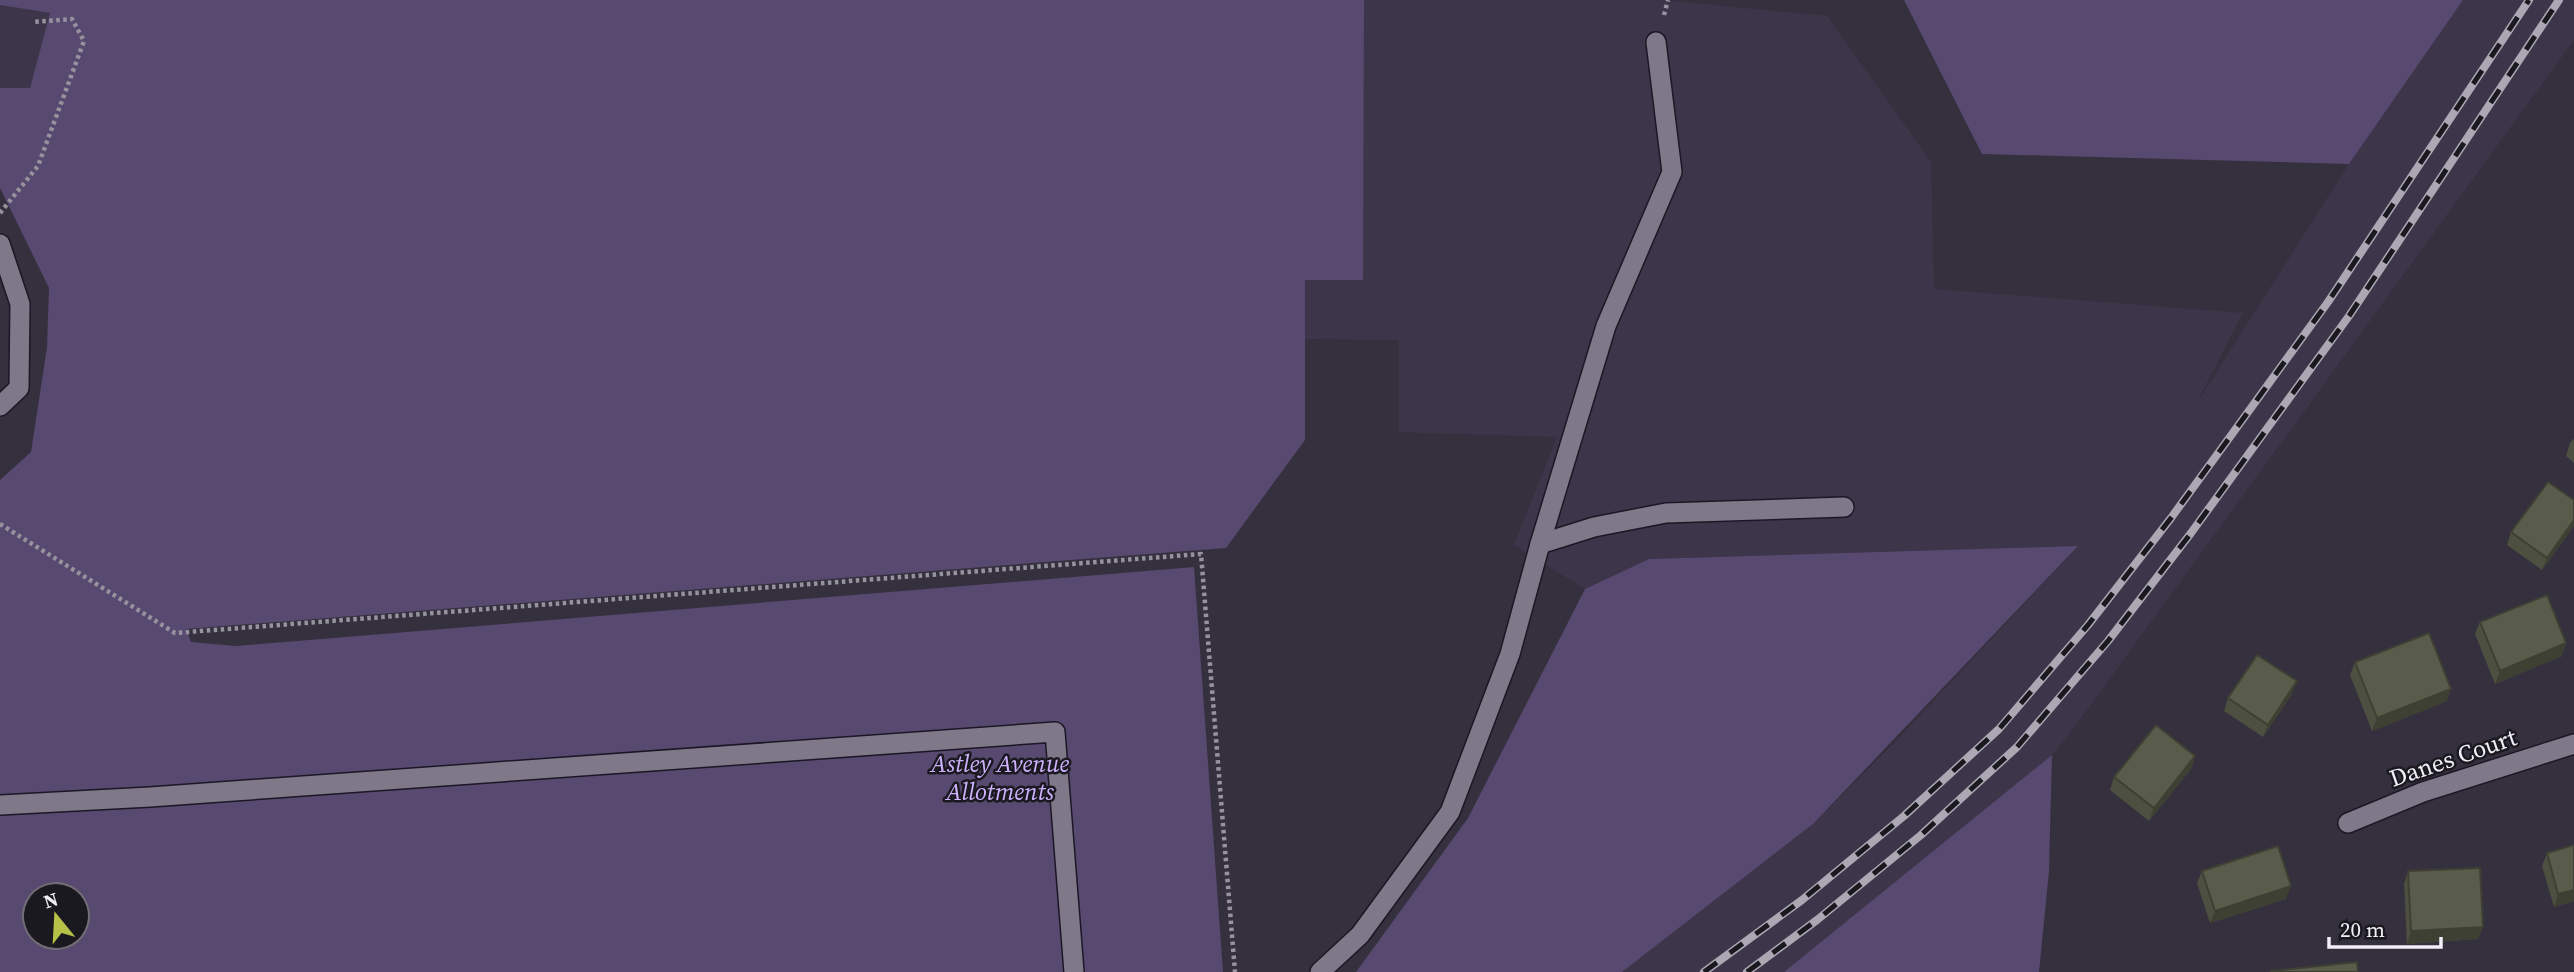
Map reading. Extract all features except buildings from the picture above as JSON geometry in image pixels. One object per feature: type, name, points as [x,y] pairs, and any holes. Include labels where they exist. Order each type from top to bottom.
[{"type":"street","points":[[1320,972],[1360,935],[1450,812],[1510,654],[1539,544],[1606,326],[1672,172],[1656,43]]},
{"type":"street","points":[[0,244],[19,304],[19,388],[0,406]]},
{"type":"street","points":[[1539,544],[1594,527],[1666,513],[1844,507]]},
{"type":"street","points":[[0,805],[150,797],[1055,732],[1074,972]]},
{"type":"street","name":"Danes Court","points":[[2348,823],[2423,792],[2574,744]]},
{"type":"path","points":[[0,213],[37,166],[84,41],[72,19],[33,22]]},
{"type":"path","points":[[0,524],[175,633],[1201,554],[1235,972]]},
{"type":"shaded area","points":[[1361,0],[1663,0],[1827,16],[1931,162],[1934,289],[2243,313],[2195,406],[2349,164],[2463,0],[2574,0],[2574,40],[2052,755],[1784,972],[1622,972],[1813,824],[1897,740],[2078,546],[1649,559],[1585,589],[1514,545],[1557,437],[1399,432],[1399,340],[1305,339],[1305,280],[1363,280]]},
{"type":"shaded area","points":[[0,5],[50,13],[30,89],[0,88]]},
{"type":"green space","name":"Astley Avenue Allotments","points":[[0,0],[1364,0],[1363,280],[1305,280],[1305,440],[1226,548],[186,629],[191,642],[236,646],[1194,567],[1223,972],[0,972],[0,480],[31,452],[47,347],[49,288],[0,188],[0,88],[30,88],[50,13],[0,5]]},
{"type":"green space","points":[[1904,0],[2463,0],[2349,164],[1982,154]]},
{"type":"green space","points":[[2078,546],[1813,824],[1622,972],[1356,972],[1468,818],[1585,589],[1649,559]]},
{"type":"green space","points":[[2052,755],[2049,871],[2039,972],[1784,972]]},
{"type":"railway","points":[[1704,972],[1802,900],[1904,816],[1999,729],[2088,625],[2171,518],[2328,302],[2529,0]]},
{"type":"railway","points":[[1747,972],[1817,920],[1921,835],[2017,747],[2108,641],[2191,533],[2349,316],[2559,0]]}]
